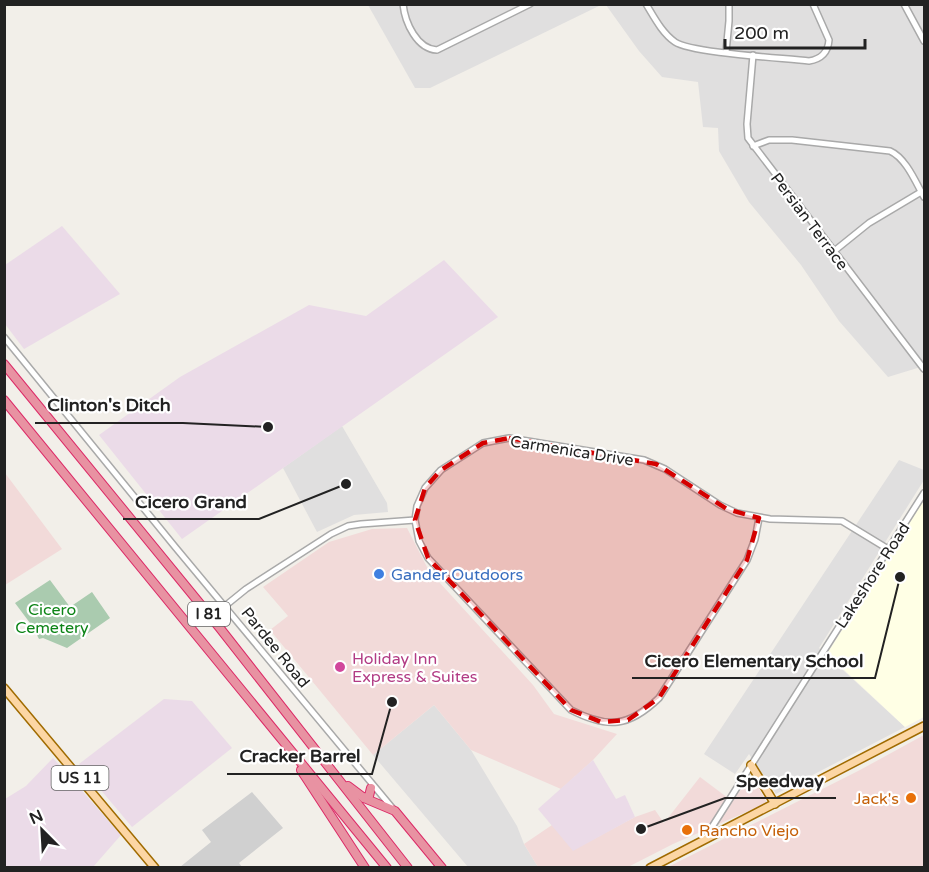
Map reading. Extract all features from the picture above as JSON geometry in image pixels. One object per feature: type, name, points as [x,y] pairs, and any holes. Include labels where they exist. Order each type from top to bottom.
[{"type":"highway","name":"I 81","points":[[4,364],[212,618],[408,867]]},
{"type":"highway","name":"I 81","points":[[4,400],[387,867]]},
{"type":"highway","points":[[288,748],[365,867]]},
{"type":"highway","points":[[329,767],[351,789],[364,798],[391,809]]},
{"type":"highway","points":[[364,798],[369,796],[369,784]]},
{"type":"highway","name":"Pardee Road","points":[[391,809],[442,867]]},
{"type":"main road","name":"US 11","points":[[4,688],[155,867]]},
{"type":"main road","points":[[650,867],[924,726]]},
{"type":"main road","points":[[751,765],[775,804]]},
{"type":"street","points":[[403,4],[405,16],[418,40],[424,46],[437,50],[530,4]]},
{"type":"street","points":[[646,4],[677,44],[703,50],[809,61],[822,56],[828,48],[829,40],[813,4]]},
{"type":"street","points":[[726,52],[729,4]]},
{"type":"street","points":[[904,4],[924,41]]},
{"type":"street","name":"Persian Terrace","points":[[753,55],[747,124],[748,138],[924,369]]},
{"type":"street","points":[[753,146],[769,140],[792,140],[890,151],[896,154],[905,165],[923,195],[869,223],[833,252]]},
{"type":"street","name":"Pardee Road","points":[[4,337],[437,867]]},
{"type":"street","name":"Carmenica Drive","points":[[415,520],[417,506],[425,488],[441,470],[483,443],[509,438],[644,460],[665,469],[727,510],[759,518],[842,521],[888,549]]},
{"type":"street","name":"Lakeshore Road","points":[[704,840],[924,493]]},
{"type":"street","points":[[225,606],[246,589],[317,542],[348,526],[415,520],[419,541],[428,558],[571,710],[601,722],[628,720],[644,712],[659,698],[747,560],[755,539],[759,518]]},
{"type":"highlighted area","points":[[509,438],[656,464],[727,509],[759,518],[747,560],[659,698],[628,720],[601,722],[571,710],[428,558],[415,520],[425,488],[441,470],[483,443]]},
{"type":"shaded area","points":[[368,5],[601,5],[430,88],[415,88]]},
{"type":"shaded area","points":[[606,5],[924,5],[924,366],[888,377],[839,321],[801,265],[749,202],[719,151],[718,128],[703,127],[698,82],[662,77],[639,51]]},
{"type":"shaded area","points":[[62,226],[120,294],[24,349],[5,324],[5,265]]},
{"type":"shaded area","points":[[444,260],[498,317],[182,539],[99,435],[180,377],[309,305],[366,316]]},
{"type":"shaded area","points":[[342,426],[387,503],[388,512],[354,515],[317,532],[283,468]]},
{"type":"shaded area","points":[[899,460],[924,470],[924,480],[819,648],[905,727],[776,794],[749,754],[735,774],[704,754]]},
{"type":"shaded area","points":[[5,473],[62,549],[5,585]]},
{"type":"shaded area","points":[[924,500],[924,717],[905,727],[827,654]]},
{"type":"shaded area","points":[[407,528],[429,571],[533,685],[554,714],[617,734],[561,789],[471,750],[434,705],[373,755],[270,630],[288,616],[263,587],[329,542],[372,529]]},
{"type":"shaded area","points":[[164,699],[192,701],[232,748],[132,827],[79,764]]},
{"type":"shaded area","points":[[434,705],[471,750],[517,826],[524,844],[538,867],[468,867],[373,755]]},
{"type":"shaded area","points":[[924,735],[924,867],[668,867],[860,770]]},
{"type":"shaded area","points":[[53,758],[121,835],[93,867],[5,867],[5,799],[26,786]]},
{"type":"shaded area","points":[[593,760],[616,799],[625,795],[635,817],[573,851],[538,809]]},
{"type":"shaded area","points":[[752,776],[767,803],[673,844],[628,867],[538,867],[524,844],[552,825],[573,850],[635,817],[655,810],[664,823],[700,777],[732,801]]},
{"type":"shaded area","points":[[252,792],[283,828],[239,863],[242,867],[180,867],[211,842],[202,830]]},
{"type":"green space","name":"Cicero Cemetery","points":[[50,580],[70,607],[92,592],[110,618],[67,648],[43,638],[39,639],[15,603]]},
{"type":"place","name":"Clinton's Ditch","points":[[268,427]]},
{"type":"place","name":"Cicero Grand","points":[[346,484]]},
{"type":"place","name":"Gander Outdoors","points":[[379,574]]},
{"type":"place","name":"Cicero Elementary School","points":[[900,577]]},
{"type":"place","name":"Holiday Inn Express & Suites","points":[[340,667]]},
{"type":"place","name":"Cracker Barrel","points":[[392,702]]},
{"type":"place","name":"Jack's","points":[[911,798]]},
{"type":"place","name":"Speedway","points":[[641,829]]},
{"type":"place","name":"Rancho Viejo","points":[[687,830]]}]
